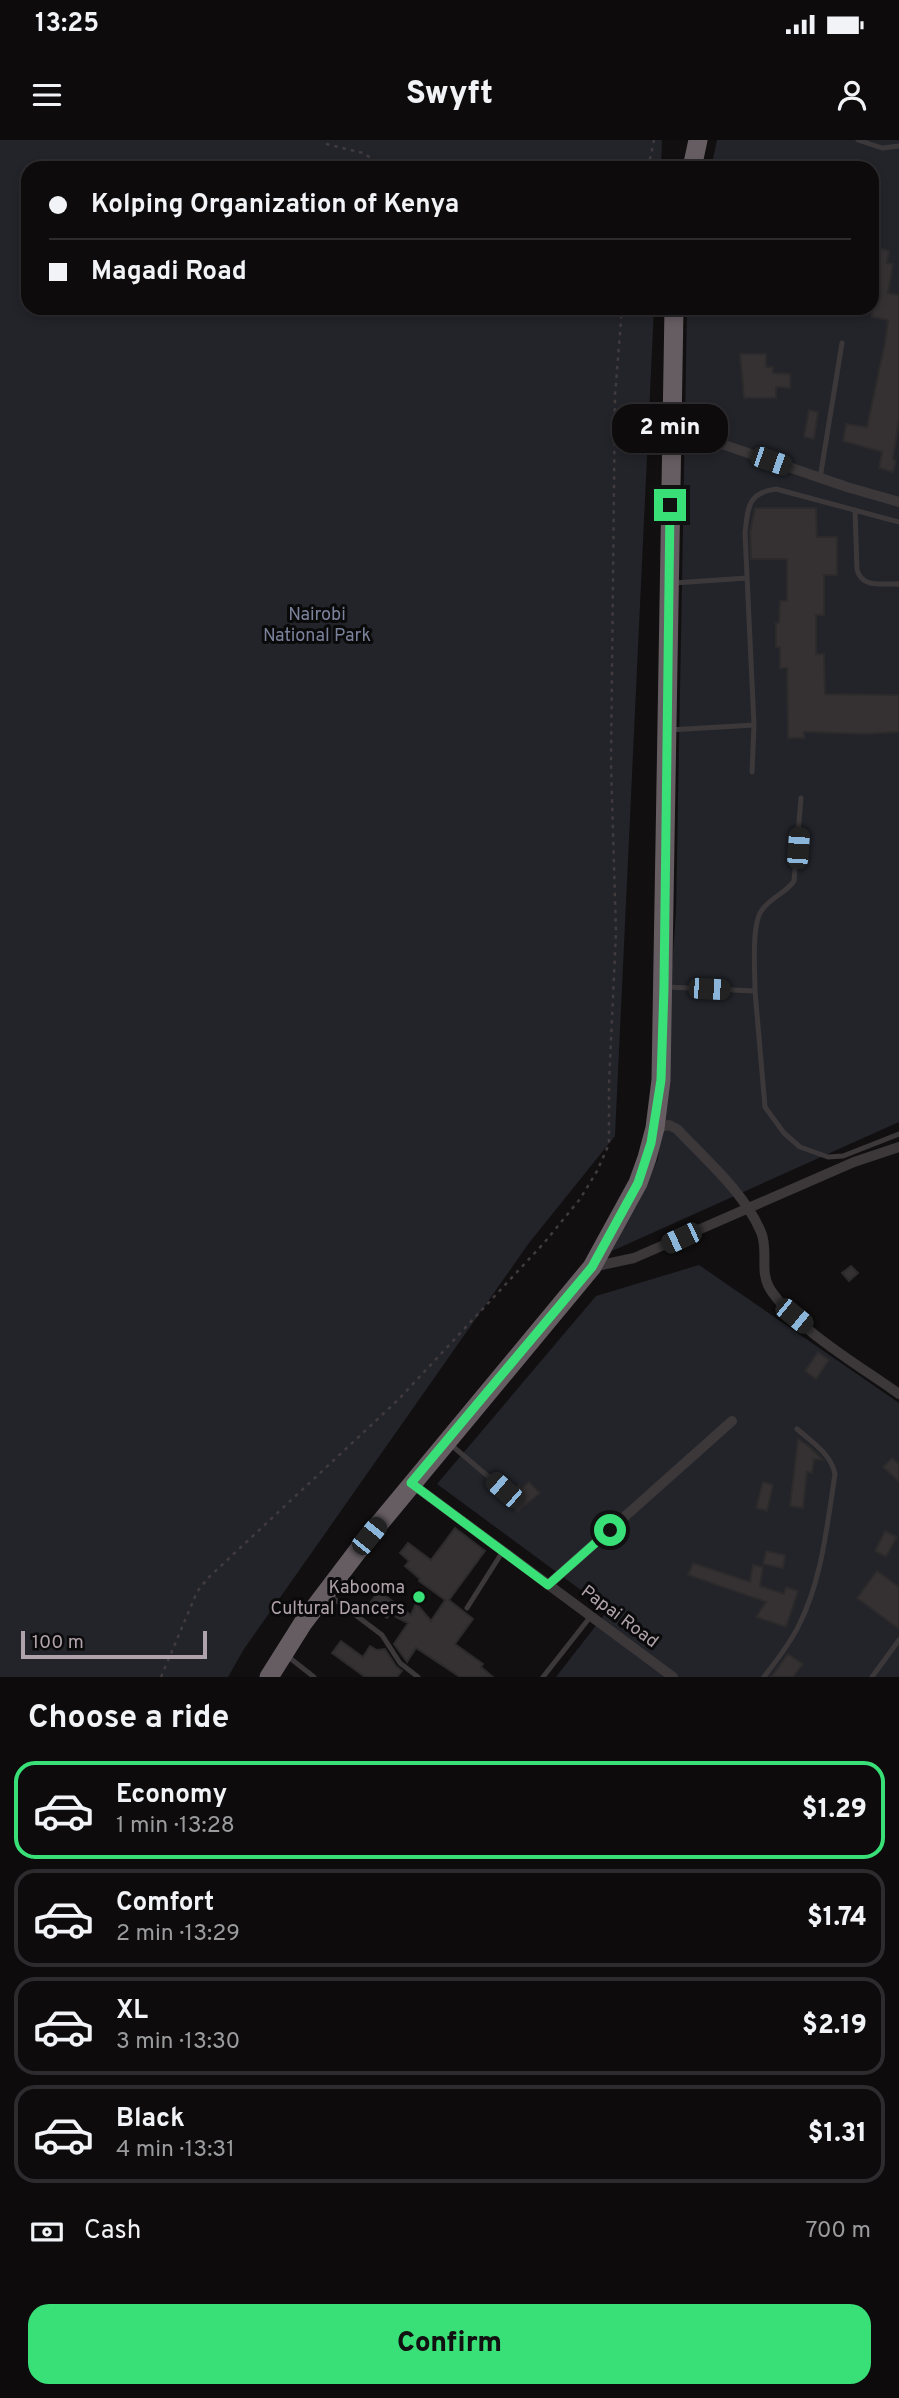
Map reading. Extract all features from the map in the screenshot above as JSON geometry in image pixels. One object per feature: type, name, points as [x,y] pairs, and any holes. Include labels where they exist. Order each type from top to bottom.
[{"type":"highway","points":[[694,161],[698,140]]},
{"type":"highway","points":[[269,1677],[326,1593],[411,1483],[592,1267],[638,1183],[655,1128],[661,1080],[664,987],[674,315]]},
{"type":"street","points":[[672,427],[899,502]]},
{"type":"street","points":[[655,1128],[669,1125],[677,1129],[748,1207],[763,1241],[764,1275],[776,1298],[820,1337],[899,1394]]},
{"type":"street","points":[[592,1267],[634,1258],[854,1162],[899,1147]]},
{"type":"street","points":[[548,1585],[732,1421]]},
{"type":"street","name":"Papai Road","points":[[411,1483],[673,1677]]},
{"type":"lane","points":[[858,140],[882,148],[899,146]]},
{"type":"lane","points":[[820,478],[842,343]]},
{"type":"lane","points":[[752,772],[754,725],[745,533],[747,510],[752,500],[759,493],[776,489],[899,522]]},
{"type":"lane","points":[[855,509],[857,570],[860,578],[864,582],[899,584]]},
{"type":"lane","points":[[668,583],[747,578]]},
{"type":"lane","points":[[667,730],[754,725]]},
{"type":"lane","points":[[801,798],[794,881],[789,889],[769,902],[758,917],[755,991],[765,1107],[784,1133],[800,1147],[828,1157],[843,1156],[899,1134]]},
{"type":"lane","points":[[664,987],[755,991]]},
{"type":"lane","points":[[764,1677],[798,1628],[822,1554],[835,1474],[833,1464],[826,1454],[797,1429]]},
{"type":"lane","points":[[447,1441],[504,1490]]},
{"type":"lane","points":[[467,1608],[503,1551]]},
{"type":"lane","points":[[326,1593],[382,1635],[400,1663],[418,1677]]},
{"type":"lane","points":[[542,1677],[591,1616]]},
{"type":"lane","points":[[872,1677],[899,1640]]},
{"type":"lane","points":[[283,1653],[314,1677]]},
{"type":"path","points":[[650,161],[654,140]]},
{"type":"path","points":[[326,144],[363,153],[375,161]]},
{"type":"path","points":[[161,1677],[197,1592],[208,1578],[398,1399],[544,1243],[580,1199],[609,1144],[616,932],[611,764],[615,395],[621,315]]},
{"type":"green space","name":"Nairobi National Park","points":[[0,140],[662,140],[661,161],[21,161],[21,315],[654,315],[615,1136],[529,1243],[244,1649],[228,1677],[0,1677]]},
{"type":"green space","points":[[717,140],[899,140],[899,1122],[612,1251],[658,1159],[676,911],[687,315],[879,315],[879,161],[712,161]]},
{"type":"green space","points":[[699,1265],[899,1403],[899,1677],[556,1677],[608,1610],[437,1484],[596,1296]]},
{"type":"building","points":[[879,248],[889,251],[887,263],[893,264],[888,293],[899,295],[899,419],[893,472],[879,468],[882,452],[843,441],[846,424],[867,427],[888,320],[872,317],[879,315]]},
{"type":"building","points":[[740,354],[766,354],[766,367],[773,367],[773,373],[790,374],[790,388],[776,387],[776,398],[744,398]]},
{"type":"building","points":[[809,410],[818,412],[814,439],[804,437]]},
{"type":"building","points":[[755,508],[816,508],[817,537],[837,537],[837,575],[824,575],[824,615],[816,615],[816,654],[824,654],[825,694],[899,695],[899,732],[804,732],[804,738],[788,738],[787,668],[780,668],[780,647],[776,647],[780,601],[787,601],[787,559],[751,559],[750,532]]},
{"type":"building","points":[[851,1266],[858,1273],[849,1281],[842,1273]]},
{"type":"building","points":[[818,1352],[829,1360],[816,1379],[805,1371]]},
{"type":"building","points":[[798,1439],[823,1460],[814,1459],[812,1473],[807,1472],[803,1508],[790,1506]]},
{"type":"building","points":[[892,1458],[899,1464],[899,1482],[883,1467]]},
{"type":"building","points":[[529,1482],[540,1493],[517,1512],[505,1498],[519,1485],[522,1488]]},
{"type":"building","points":[[763,1482],[773,1485],[767,1511],[756,1508]]},
{"type":"building","points":[[455,1528],[485,1551],[449,1600],[473,1619],[455,1644],[483,1664],[481,1667],[493,1677],[460,1677],[416,1648],[407,1662],[394,1644],[408,1623],[390,1614],[387,1618],[369,1604],[379,1591],[411,1615],[416,1603],[431,1621],[445,1600],[419,1581],[405,1566],[409,1561],[400,1553],[408,1543],[431,1560]]},
{"type":"building","points":[[885,1531],[897,1537],[886,1557],[875,1551]]},
{"type":"building","points":[[766,1551],[785,1555],[783,1568],[763,1564]]},
{"type":"building","points":[[693,1563],[750,1582],[753,1565],[763,1567],[760,1586],[784,1594],[786,1587],[798,1591],[786,1627],[756,1617],[766,1602],[688,1575]]},
{"type":"building","points":[[877,1571],[899,1587],[899,1629],[857,1598]]},
{"type":"building","points":[[341,1641],[363,1657],[370,1646],[377,1650],[385,1649],[402,1671],[397,1677],[365,1677],[332,1653]]},
{"type":"building","points":[[788,1654],[803,1664],[793,1677],[771,1677]]},
{"type":"place","name":"Kabooma Cultural Dancers","points":[[419,1597]]},
{"type":"route","points":[[610,1530],[548,1585],[411,1483],[592,1267],[638,1183],[655,1128],[661,1080],[664,987],[670,505]]}]
